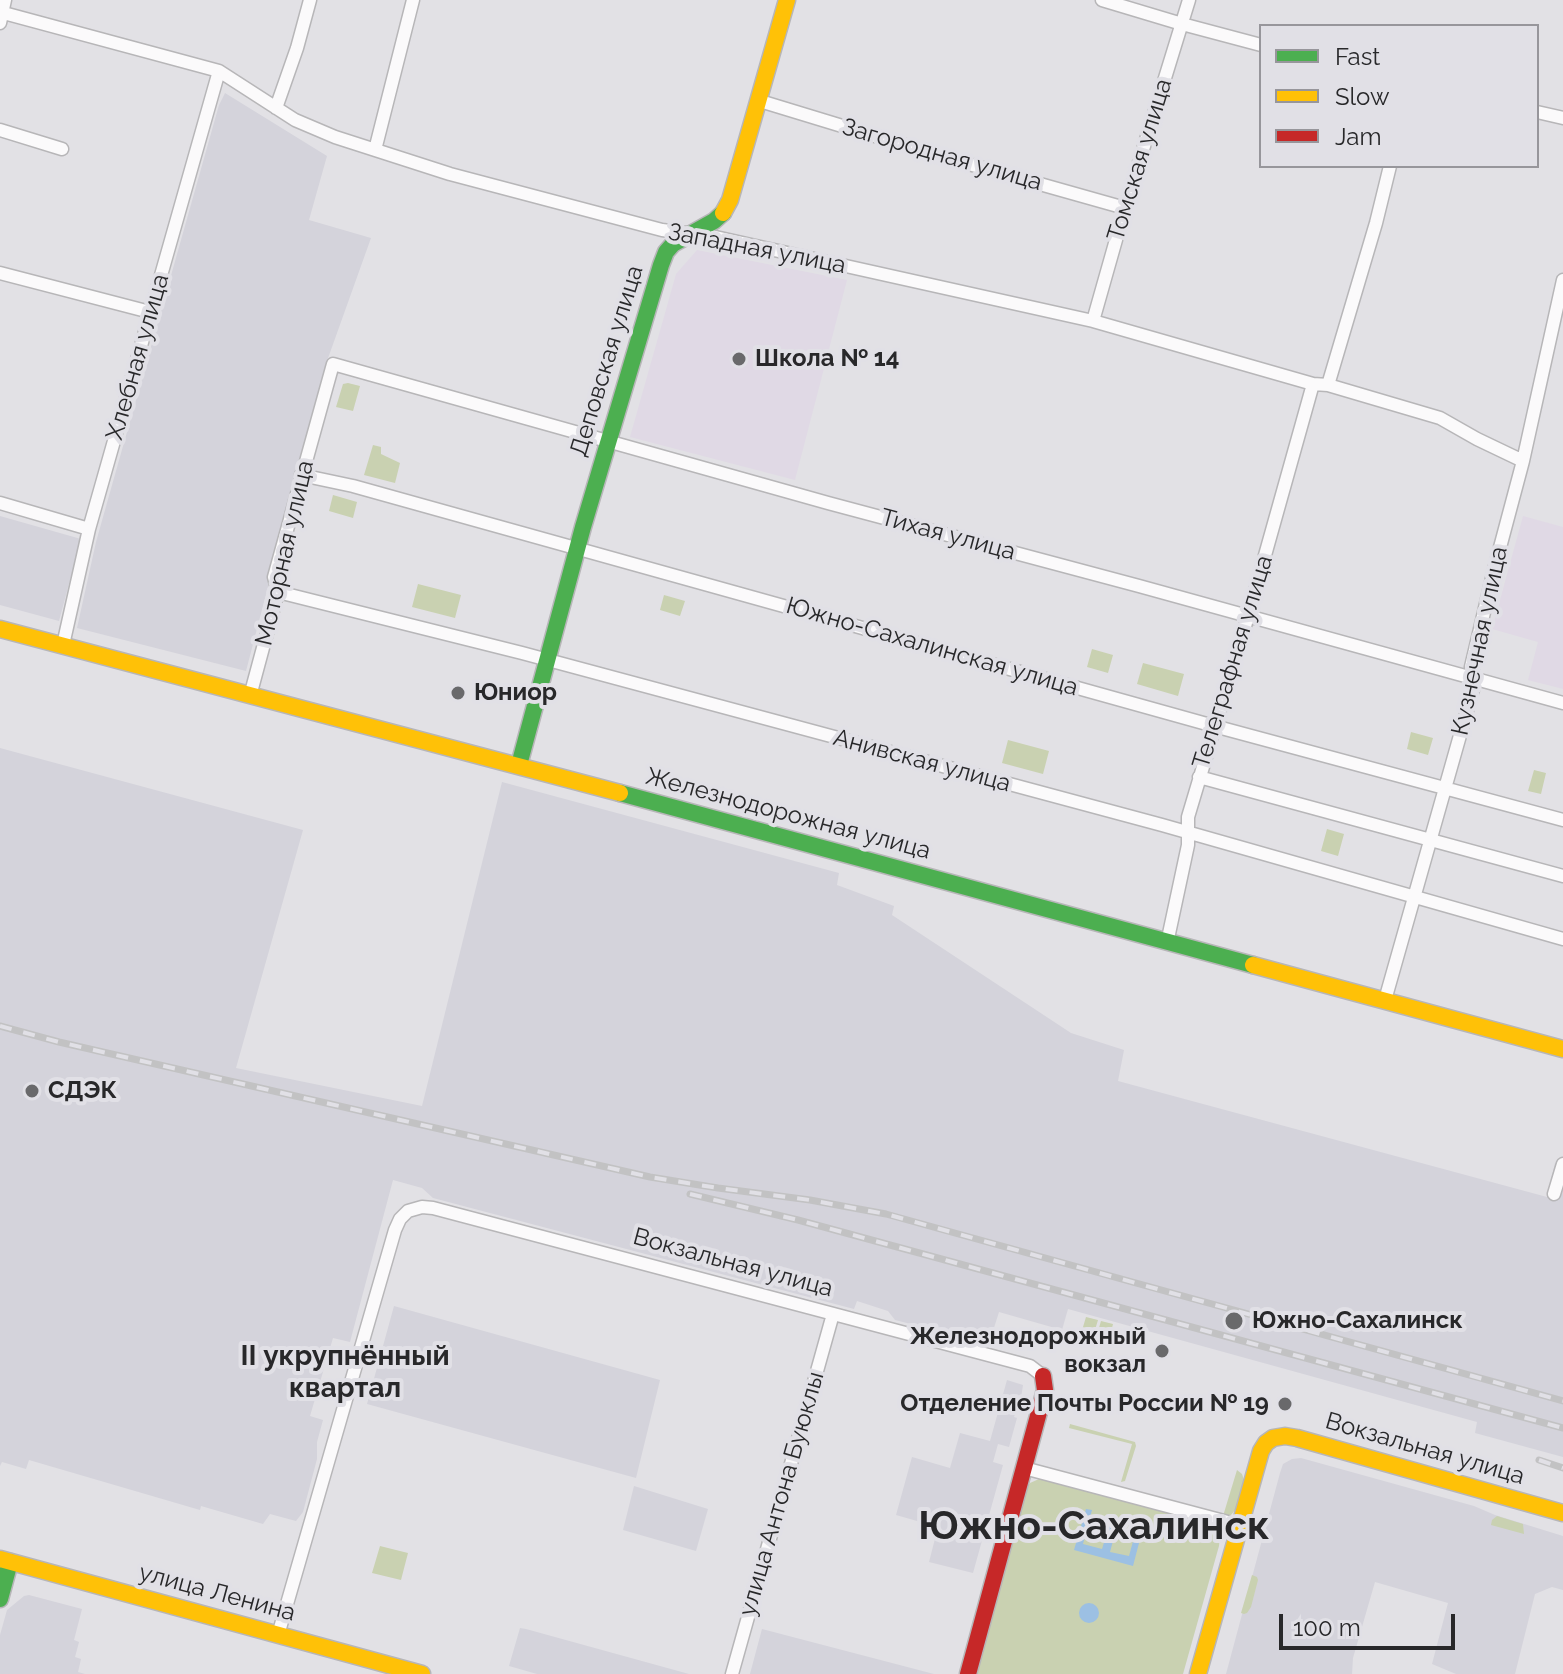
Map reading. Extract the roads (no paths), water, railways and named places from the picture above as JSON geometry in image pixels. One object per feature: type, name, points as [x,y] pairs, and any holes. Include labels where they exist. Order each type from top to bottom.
[{"type":"main road","name":"Деповская улица","points":[[519,765],[577,550],[661,265],[673,244],[714,221],[724,212],[730,200],[787,0]]},
{"type":"main road","name":"Железнодорожная улица","points":[[0,629],[519,765],[1563,1049]]},
{"type":"main road","points":[[968,1674],[1045,1390],[1043,1376]]},
{"type":"main road","name":"Вокзальная улица","points":[[1239,1525],[1261,1451],[1273,1438],[1285,1436],[1563,1513]]},
{"type":"main road","points":[[1198,1674],[1239,1525]]},
{"type":"main road","name":"улица Ленина","points":[[5,1561],[422,1674]]},
{"type":"main road","points":[[0,1599],[5,1561]]},
{"type":"street","points":[[276,108],[310,0]]},
{"type":"street","points":[[375,150],[413,0]]},
{"type":"street","points":[[1102,0],[1259,44]]},
{"type":"street","name":"Томская улица","points":[[1093,321],[1189,0]]},
{"type":"street","name":"Западная улица","points":[[2,12],[219,71],[295,120],[335,137],[450,174],[662,230],[711,236],[1093,321],[1440,418],[1523,461]]},
{"type":"street","name":"Хлебная улица","points":[[63,645],[89,529],[219,71]]},
{"type":"street","name":"Загородная улица","points":[[760,101],[1125,208]]},
{"type":"street","points":[[1539,112],[1563,118]]},
{"type":"street","points":[[0,130],[62,149]]},
{"type":"street","points":[[1328,385],[1390,168]]},
{"type":"street","points":[[0,273],[150,312]]},
{"type":"street","name":"Кузнечная улица","points":[[1385,1000],[1476,679],[1471,667],[1523,461],[1563,280]]},
{"type":"street","name":"Тихая улица","points":[[333,364],[609,443],[1563,703]]},
{"type":"street","name":"Моторная улица","points":[[250,696],[278,592],[274,577],[333,364]]},
{"type":"street","name":"Телеграфная улица","points":[[1167,943],[1188,845],[1188,817],[1313,384]]},
{"type":"street","name":"Южно-Сахалинская улица","points":[[301,475],[353,486],[1563,820]]},
{"type":"street","points":[[0,503],[89,529]]},
{"type":"street","name":"Анивская улица","points":[[278,592],[547,660],[1187,832],[1563,939]]},
{"type":"street","points":[[1199,777],[1563,876]]},
{"type":"street","points":[[1554,1194],[1563,1164]]},
{"type":"street","name":"Вокзальная улица","points":[[278,1635],[395,1230],[408,1211],[433,1208],[1030,1366],[1043,1376]]},
{"type":"street","name":"улица Антона Буюклы","points":[[732,1674],[833,1314]]},
{"type":"street","points":[[1024,1468],[1239,1525]]},
{"type":"water","points":[[1086,1509],[1092,1510],[1083,1544],[1102,1549],[1112,1516],[1119,1518],[1110,1552],[1129,1556],[1138,1523],[1144,1524],[1133,1566],[1074,1550]]},
{"type":"water","points":[[1089,1603],[1096,1606],[1099,1613],[1096,1620],[1089,1623],[1082,1620],[1079,1613],[1082,1606]]},
{"type":"railway","points":[[0,1026],[650,1177],[886,1214],[1563,1401]]},
{"type":"railway","points":[[690,1194],[798,1220],[1563,1428]]},
{"type":"railway","points":[[1539,1460],[1563,1468]]},
{"type":"place","name":"Школа № 14","points":[[739,359]]},
{"type":"place","name":"Юниор","points":[[458,693]]},
{"type":"place","name":"СДЭК","points":[[32,1091]]},
{"type":"place","name":"Южно-Сахалинск","points":[[1234,1321]]},
{"type":"place","name":"Железнодорожный вокзал","points":[[1162,1351]]},
{"type":"place","name":"Отделение Почты России № 19","points":[[1285,1404]]},
{"type":"district","name":"II укрупнённый квартал","points":[[345,1373]]},
{"type":"district","name":"Южно-Сахалинск","points":[[1094,1527]]}]
